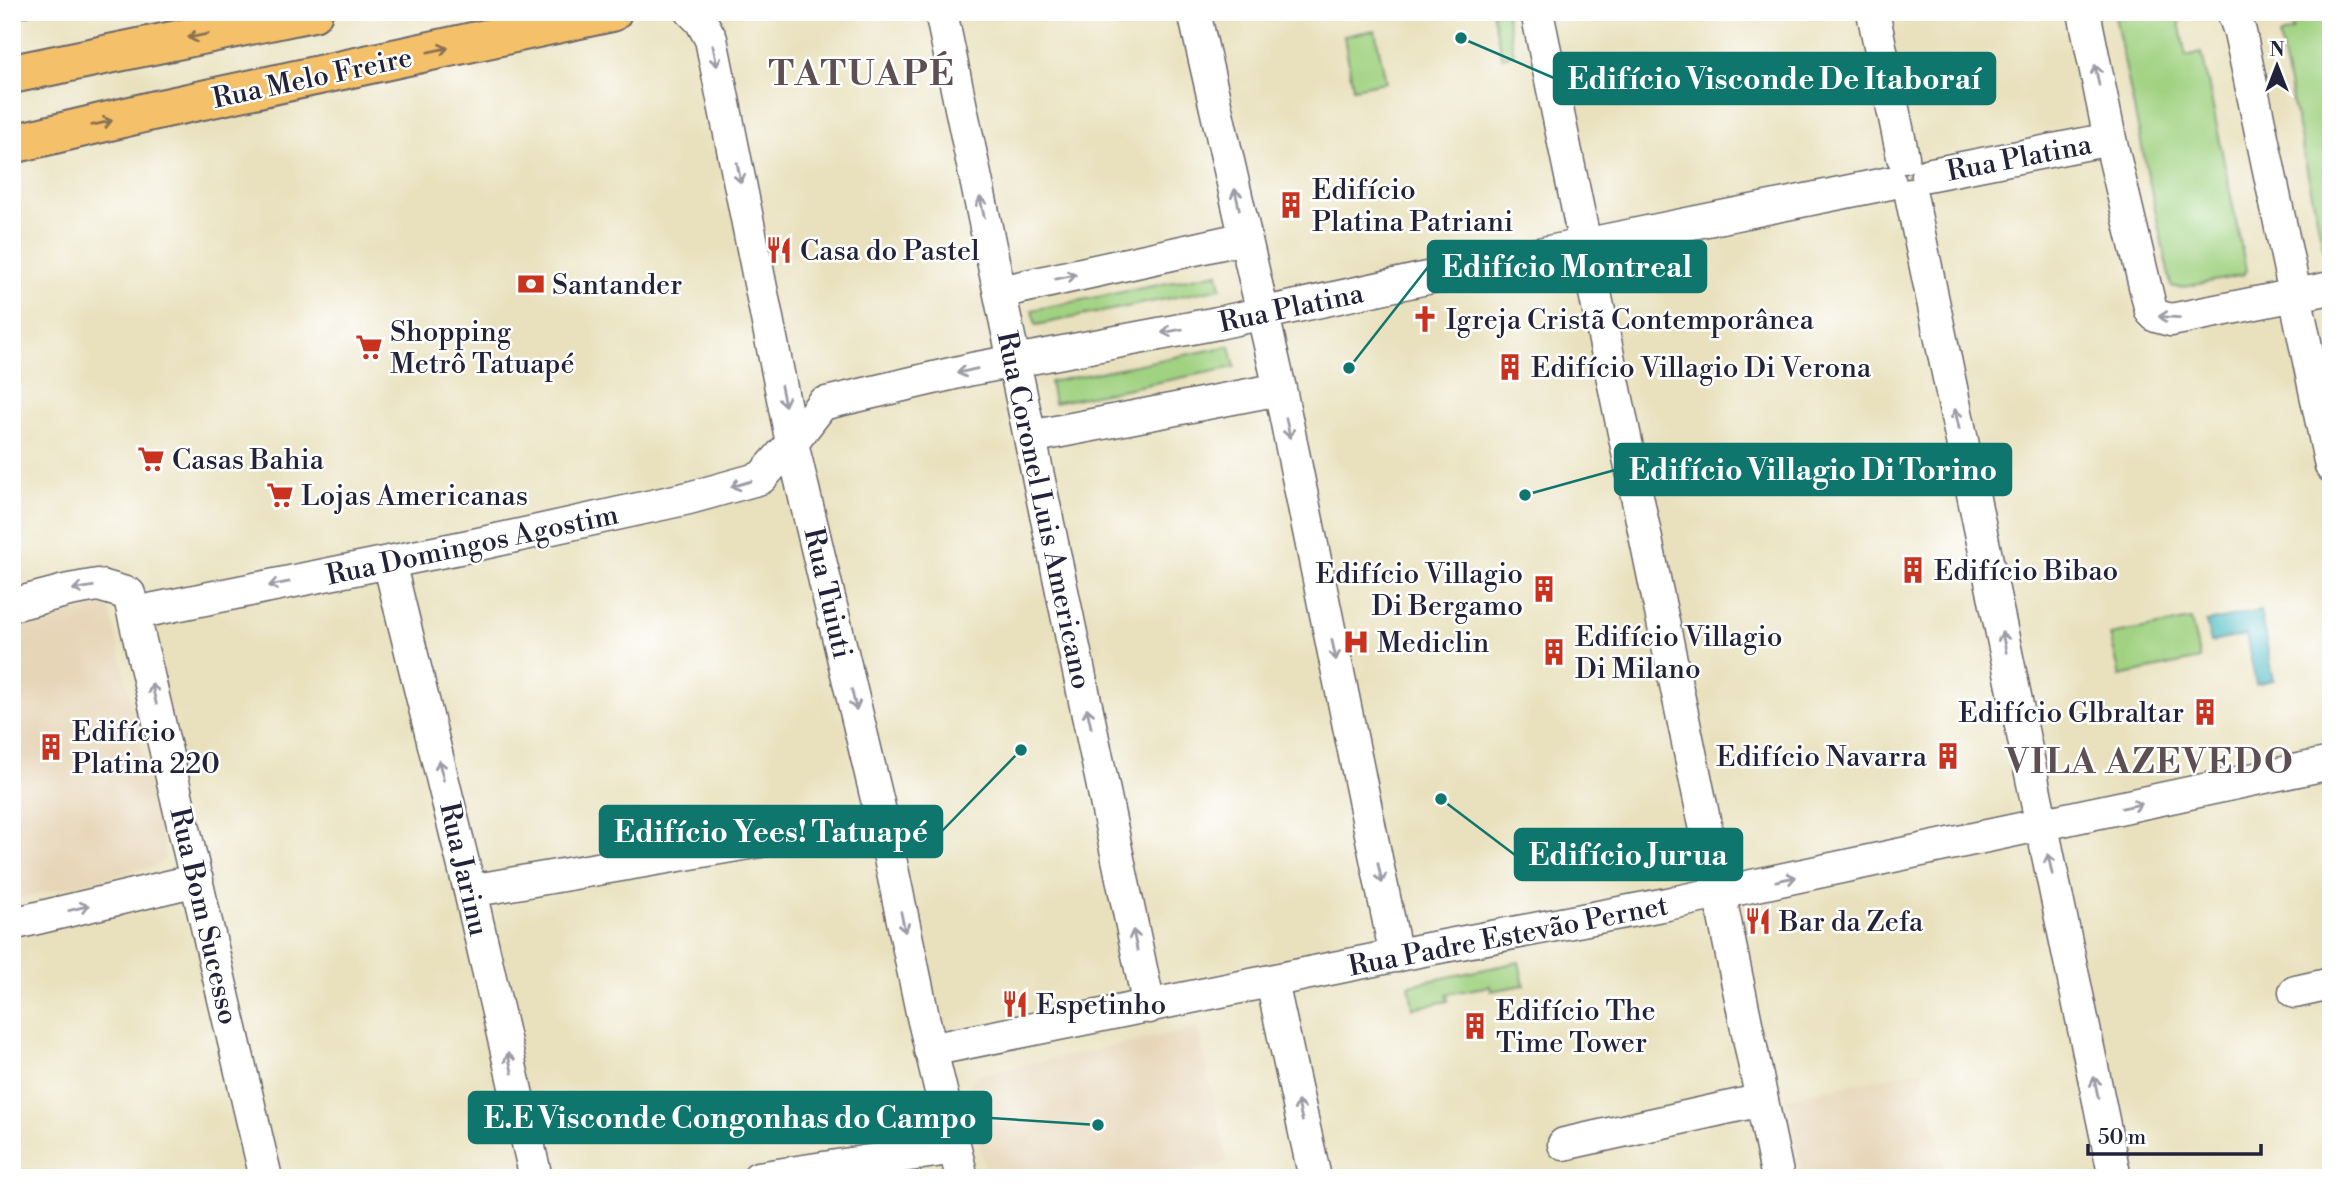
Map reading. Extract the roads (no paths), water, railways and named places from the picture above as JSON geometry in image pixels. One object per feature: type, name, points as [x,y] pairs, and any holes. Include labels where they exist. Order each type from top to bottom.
[{"type":"highway","points":[[12,74],[313,12]]},
{"type":"highway","name":"Rua Melo Freire","points":[[12,144],[611,12]]},
{"type":"highway","points":[[12,170],[43,159],[66,131]]},
{"type":"street","name":"Rua Tuiuti","points":[[692,12],[701,21],[711,39],[792,443],[883,820],[930,1050],[958,1163]]},
{"type":"street","name":"Rua Coronel Luis Americano","points":[[941,12],[1149,1007]]},
{"type":"street","points":[[1194,12],[1280,389],[1396,956]]},
{"type":"street","points":[[1536,12],[1778,1178]]},
{"type":"street","points":[[1873,12],[2115,1178]]},
{"type":"street","points":[[2084,12],[2110,139],[2151,311],[2156,316],[2171,320],[2331,288]]},
{"type":"street","points":[[2238,19],[2331,466]]},
{"type":"street","name":"Rua Platina","points":[[792,443],[822,404],[1014,361],[1263,313],[1908,177],[2110,139]]},
{"type":"street","points":[[1000,292],[1245,238]]},
{"type":"street","points":[[1030,437],[1280,389]]},
{"type":"street","name":"Rua Domingos Agostim","points":[[135,613],[689,498],[761,478],[792,443]]},
{"type":"street","name":"Rua Jarinu","points":[[389,562],[470,891],[536,1178]]},
{"type":"street","points":[[12,605],[69,590],[98,586],[129,594],[135,613]]},
{"type":"street","name":"Rua Bom Sucesso","points":[[135,613],[266,1178]]},
{"type":"street","name":"Rua Padre Estevão Pernet","points":[[930,1050],[1719,893],[2331,763]]},
{"type":"street","points":[[470,891],[883,820]]},
{"type":"street","points":[[12,924],[197,880]]},
{"type":"street","points":[[1272,982],[1315,1178]]},
{"type":"street","points":[[2295,992],[2331,984]]},
{"type":"street","points":[[1564,1144],[1762,1100]]},
{"type":"street","points":[[758,1178],[958,1163]]},
{"type":"water","points":[[2260,611],[2274,680],[2256,684],[2246,635],[2211,642],[2206,622]]},
{"type":"railway","points":[[12,16],[26,13]]},
{"type":"place","name":"Edifício Visconde De Itaboraí","points":[[1461,38]]},
{"type":"place","name":"Edifício Platina Patriani","points":[[1291,205]]},
{"type":"place","name":"Casa do Pastel","points":[[779,250]]},
{"type":"place","name":"Santander","points":[[531,284]]},
{"type":"place","name":"Igreja Cristã Contemporânea","points":[[1425,319]]},
{"type":"place","name":"Shopping Metrô Tatuapé","points":[[369,347]]},
{"type":"place","name":"Edifício Villagio Di Verona","points":[[1510,367]]},
{"type":"place","name":"Edifício Montreal","points":[[1349,368]]},
{"type":"place","name":"Casas Bahia","points":[[151,459]]},
{"type":"place","name":"Lojas Americanas","points":[[280,495]]},
{"type":"place","name":"Edifício Villagio Di Torino","points":[[1525,495]]},
{"type":"place","name":"Edifício Bibao","points":[[1913,570]]},
{"type":"place","name":"Edifício Villagio Di Bergamo","points":[[1544,589]]},
{"type":"place","name":"Mediclin","points":[[1356,642]]},
{"type":"place","name":"Edifício Villagio Di Milano","points":[[1554,652]]},
{"type":"place","name":"Edifício Glbraltar","points":[[2205,712]]},
{"type":"place","name":"Edifício Platina 220","points":[[51,747]]},
{"type":"place","name":"Edifício Yees! Tatuapé","points":[[1021,750]]},
{"type":"place","name":"Edifício Navarra","points":[[1948,756]]},
{"type":"place","name":"Edifício Jurua","points":[[1441,799]]},
{"type":"place","name":"Bar da Zefa","points":[[1758,921]]},
{"type":"place","name":"Espetinho","points":[[1015,1004]]},
{"type":"place","name":"Edifício The Time Tower","points":[[1475,1026]]},
{"type":"place","name":"E.E Visconde Congonhas do Campo","points":[[1098,1125]]},
{"type":"district","name":"TATUAPÉ","points":[[862,73]]},
{"type":"district","name":"VILA AZEVEDO","points":[[2150,761]]}]
